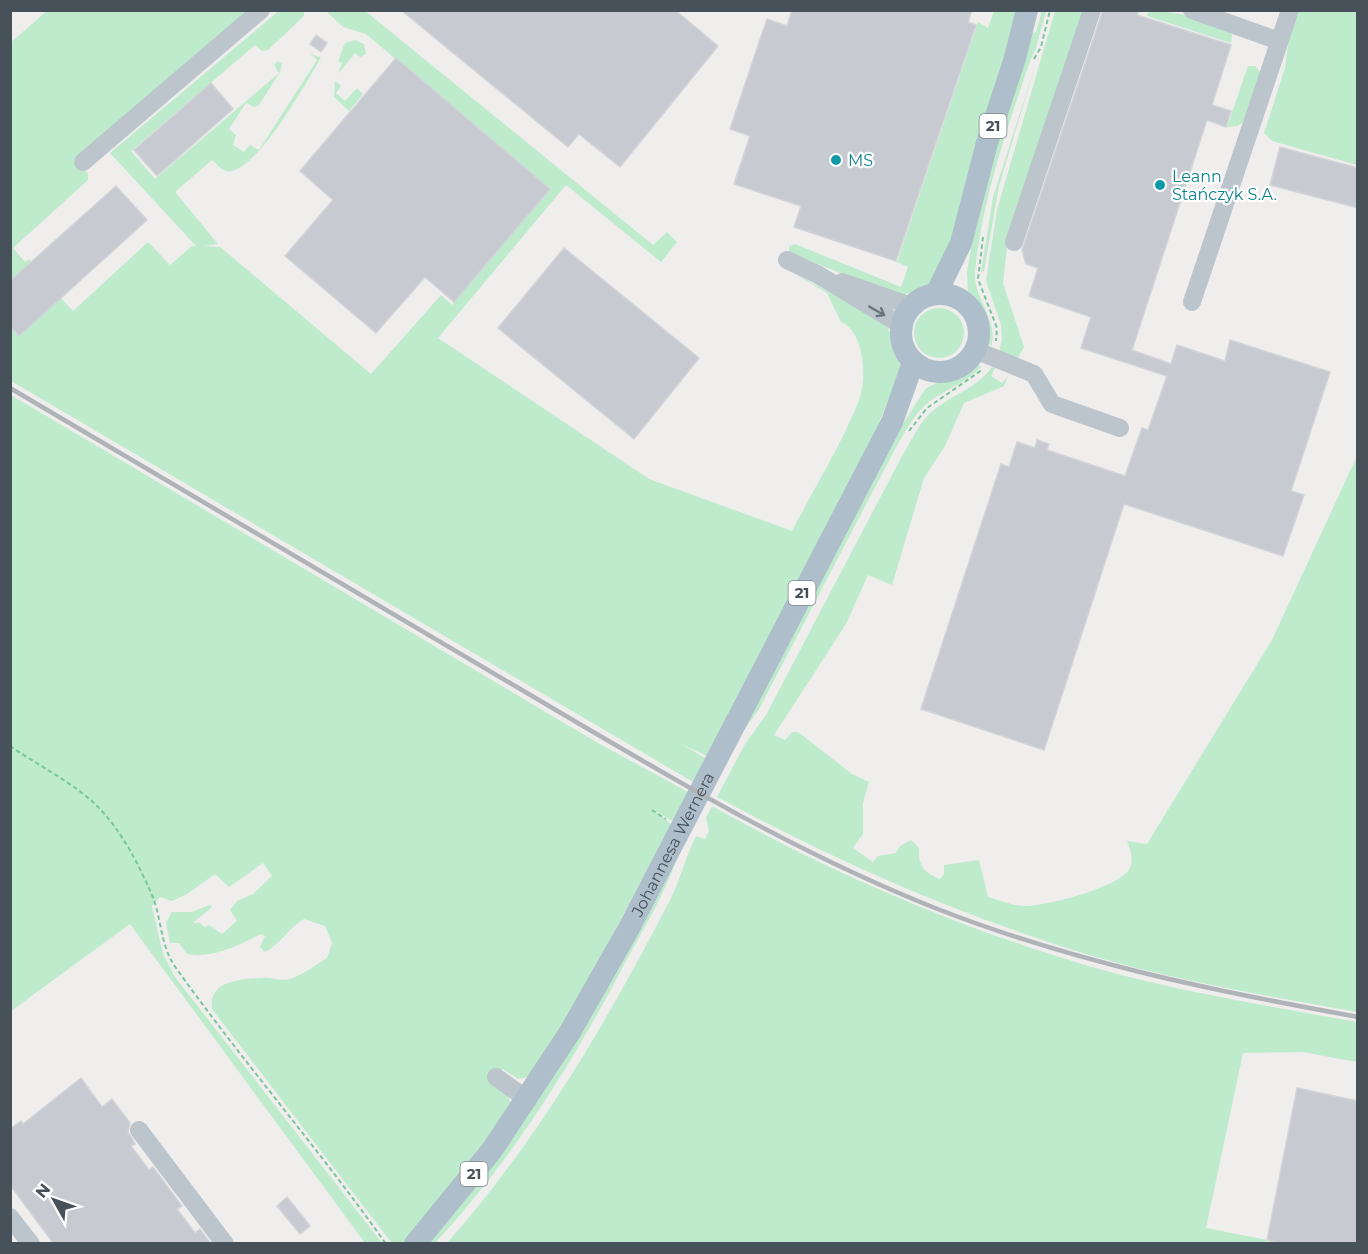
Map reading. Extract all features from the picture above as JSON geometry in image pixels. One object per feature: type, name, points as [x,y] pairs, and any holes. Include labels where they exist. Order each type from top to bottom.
[{"type":"main road","name":"21","points":[[947,296],[987,143],[1015,58],[1027,10]]},
{"type":"main road","points":[[927,296],[947,296],[975,315],[985,355],[957,369],[922,367],[902,345],[906,316],[927,296]]},
{"type":"main road","name":"Johannesa Wernera","points":[[415,1244],[469,1180],[528,1100],[566,1040],[628,930],[676,824],[713,764],[900,428],[922,367]]},
{"type":"street","points":[[83,162],[261,10]]},
{"type":"street","points":[[1014,242],[1092,10]]},
{"type":"street","points":[[1192,10],[1279,41]]},
{"type":"street","points":[[1192,302],[1290,10]]},
{"type":"street","points":[[787,260],[906,316]]},
{"type":"street","points":[[985,355],[1034,374],[1052,404],[1120,428]]},
{"type":"street","points":[[496,1077],[528,1100]]},
{"type":"street","points":[[139,1130],[225,1244]]},
{"type":"street","points":[[10,1217],[31,1244]]},
{"type":"path","points":[[1031,66],[1041,47],[1050,10]]},
{"type":"path","points":[[900,428],[969,381],[985,355],[997,328],[978,274],[983,236]]},
{"type":"path","points":[[10,746],[88,798],[111,823],[153,897],[166,950],[173,965],[229,1041],[344,1186],[386,1244]]},
{"type":"path","points":[[652,810],[676,824]]},
{"type":"green space","points":[[280,10],[304,11],[304,16],[268,50],[262,51],[255,45],[131,151],[155,179],[279,73],[274,65],[278,61],[282,64],[280,72],[259,105],[254,107],[246,103],[229,129],[236,135],[233,145],[244,152],[250,145],[259,150],[317,60],[310,53],[321,58],[281,122],[256,154],[231,171],[223,169],[212,160],[175,192],[218,244],[204,246],[220,247],[371,374],[441,295],[452,305],[550,189],[366,34],[343,27],[326,11],[364,10],[653,245],[667,232],[677,242],[661,262],[566,185],[438,338],[649,479],[792,531],[836,449],[859,400],[862,391],[863,368],[862,356],[855,335],[841,322],[827,293],[784,267],[885,323],[893,338],[901,368],[869,448],[707,756],[681,744],[705,758],[693,782],[11,381],[10,326],[61,298],[73,311],[148,242],[170,265],[192,246],[196,246],[110,153]]},
{"type":"green space","points":[[47,11],[251,11],[76,160],[88,174],[88,180],[13,248],[25,262],[29,259],[32,262],[11,281],[10,43]]},
{"type":"green space","points":[[994,11],[1019,11],[951,240],[930,285],[904,295],[862,282],[789,252],[789,246],[795,244],[901,287],[908,267],[897,262],[978,22],[988,28]]},
{"type":"green space","points":[[1042,11],[1046,11],[996,167],[978,245],[975,282],[992,327],[991,347],[986,338],[984,318],[968,291],[967,272],[977,213],[1029,34],[1036,32]]},
{"type":"green space","points":[[1055,11],[1084,11],[1009,229],[1003,283],[1024,347],[1016,361],[999,352],[1002,340],[1001,325],[986,281],[997,210]]},
{"type":"green space","points":[[1149,11],[1169,12],[1205,20],[1225,29],[1232,35],[1231,43],[1147,16]]},
{"type":"green space","points":[[1296,11],[1357,11],[1357,165],[1272,141],[1264,133],[1285,68],[1290,29]]},
{"type":"green space","points":[[355,40],[364,44],[366,54],[360,57],[355,53],[338,74],[342,63],[338,61],[345,43]]},
{"type":"green space","points":[[1035,66],[999,186],[984,271],[981,272],[993,197]]},
{"type":"green space","points":[[1248,66],[1255,66],[1260,72],[1244,121],[1238,126],[1227,127]]},
{"type":"green space","points":[[335,81],[341,86],[336,93],[345,101],[357,88],[363,94],[349,111],[334,97]]},
{"type":"green space","points":[[934,308],[944,308],[957,315],[964,328],[964,338],[957,351],[944,358],[934,358],[925,354],[918,347],[914,338],[914,328],[918,319],[925,312]]},
{"type":"green space","points":[[976,365],[982,366],[963,381],[930,401],[910,424],[759,709],[740,736],[892,441],[926,388]]},
{"type":"green space","points":[[992,367],[995,368],[991,376],[1002,383],[1008,376],[1004,386],[964,403],[945,446],[924,478],[892,585],[868,575],[846,624],[774,735],[785,740],[792,732],[798,732],[852,774],[869,782],[863,803],[863,834],[853,848],[873,862],[878,856],[896,853],[900,846],[911,840],[919,848],[923,868],[930,874],[940,879],[944,874],[944,865],[979,860],[988,897],[1023,906],[1067,899],[1113,882],[1130,868],[1132,857],[1127,841],[1147,844],[1272,640],[1357,456],[1357,1012],[1160,974],[1047,941],[902,887],[809,844],[717,797],[745,744],[766,715],[917,431],[935,409],[972,386]]},
{"type":"green space","points":[[11,395],[598,743],[688,792],[672,821],[652,808],[671,824],[580,997],[529,1077],[518,1079],[503,1069],[499,1071],[511,1104],[507,1114],[405,1243],[391,1242],[212,1009],[215,992],[227,983],[254,978],[290,979],[327,958],[332,943],[325,926],[304,919],[265,952],[260,947],[265,936],[260,934],[234,947],[203,955],[186,953],[179,943],[170,943],[166,923],[172,912],[192,912],[210,905],[212,907],[193,923],[200,923],[205,927],[209,925],[222,934],[237,921],[230,910],[237,901],[253,894],[272,876],[263,863],[229,887],[215,874],[187,894],[172,901],[160,897],[152,906],[163,954],[175,977],[382,1243],[365,1243],[130,924],[11,1011]]},
{"type":"green space","points":[[712,806],[795,850],[880,890],[1011,941],[1093,967],[1168,986],[1357,1022],[1357,1062],[1302,1052],[1243,1053],[1206,1228],[1267,1240],[1266,1243],[447,1243],[511,1163],[569,1079],[596,1035],[670,900],[696,836],[705,839],[709,831],[706,818]]},
{"type":"green space","points":[[678,855],[661,896],[606,999],[540,1108],[490,1178],[463,1211],[435,1243],[426,1244]]},
{"type":"building","points":[[401,10],[675,10],[718,46],[620,167],[579,134],[568,147]]},
{"type":"building","name":"MS","points":[[792,10],[972,10],[968,22],[976,25],[896,261],[794,227],[801,206],[734,184],[750,136],[730,129],[767,19],[787,26]]},
{"type":"building","points":[[1103,10],[1139,10],[1137,15],[1231,45],[1212,105],[1231,111],[1226,127],[1207,120],[1132,350],[1171,364],[1177,345],[1225,361],[1230,340],[1330,372],[1291,491],[1304,495],[1283,556],[1124,504],[1044,750],[921,709],[1001,464],[1009,467],[1017,442],[1035,448],[1037,440],[1049,444],[1047,450],[1125,476],[1142,428],[1148,430],[1167,376],[1081,348],[1091,317],[1029,296],[1038,268],[1026,264],[1022,250]]},
{"type":"building","points":[[316,35],[327,43],[321,52],[310,44]]},
{"type":"building","points":[[396,58],[550,189],[454,302],[425,277],[376,333],[285,256],[333,200],[300,171]]},
{"type":"building","points":[[211,83],[233,109],[157,176],[134,150]]},
{"type":"building","points":[[1280,147],[1358,168],[1358,208],[1270,185]]},
{"type":"building","points":[[116,186],[147,220],[19,336],[10,326],[10,281]]},
{"type":"building","points":[[564,248],[699,358],[634,439],[498,328]]},
{"type":"building","points":[[81,1078],[102,1107],[112,1099],[130,1123],[128,1132],[135,1144],[131,1146],[149,1170],[153,1167],[182,1206],[177,1209],[195,1233],[200,1229],[211,1244],[54,1244],[10,1185],[10,1129],[21,1121],[23,1124]]},
{"type":"building","points":[[1297,1088],[1358,1101],[1358,1244],[1285,1244],[1267,1240]]},
{"type":"building","points":[[287,1197],[310,1226],[300,1234],[277,1206]]},
{"type":"railway","points":[[10,388],[718,804],[880,885],[987,927],[1091,959],[1250,997],[1358,1017]]},
{"type":"place","name":"MS","points":[[836,160]]},
{"type":"place","name":"Leann Stańczyk S.A.","points":[[1160,185]]}]
